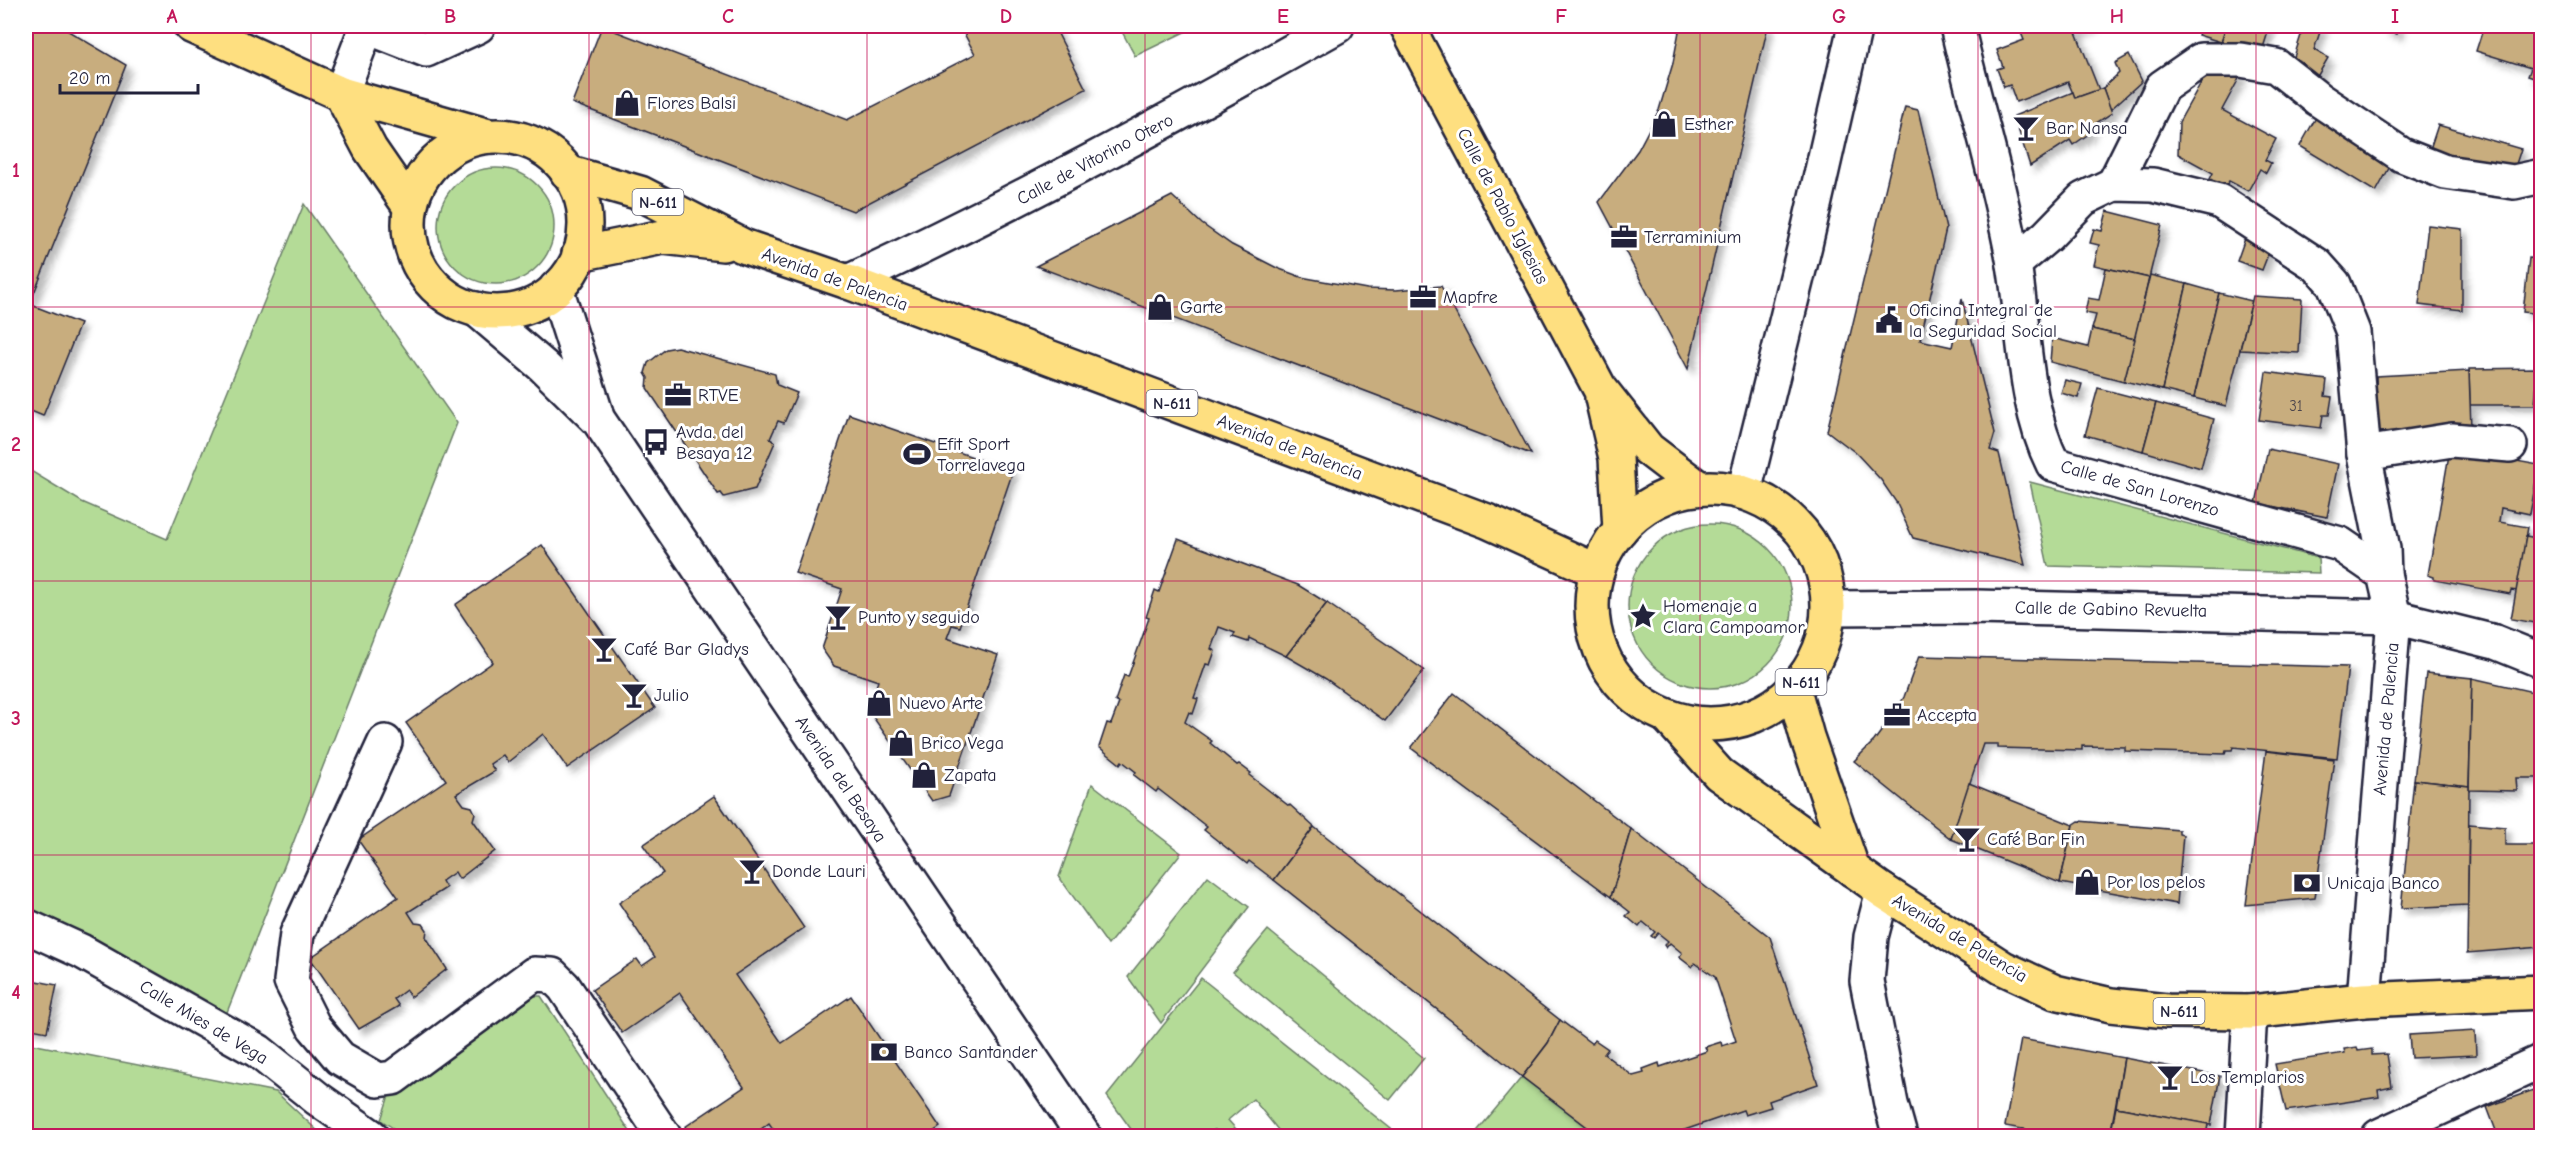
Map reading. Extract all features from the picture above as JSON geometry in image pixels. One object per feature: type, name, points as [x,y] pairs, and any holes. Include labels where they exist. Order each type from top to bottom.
[{"type":"main road","points":[[191,26],[216,34],[340,94],[489,136],[511,137],[533,143],[552,155],[567,172],[578,192],[584,214],[584,234],[579,255],[569,273],[556,288],[539,301],[520,309],[498,312],[476,309],[455,301],[437,288],[423,272],[413,251],[409,229],[410,207],[417,186],[429,167],[446,152],[466,141],[489,136]]},
{"type":"main road","name":"Calle de Pablo Iglesias","points":[[1407,26],[1599,387],[1648,449],[1699,488]]},
{"type":"main road","points":[[340,94],[370,148],[410,207]]},
{"type":"main road","name":"Avenida de Palencia","points":[[567,172],[640,193],[743,246],[848,282],[1487,521],[1597,572]]},
{"type":"main road","name":"Avenida de Palencia","points":[[579,255],[663,237],[743,246]]},
{"type":"main road","name":"Calle de Pablo Iglesias","points":[[1599,387],[1616,458],[1620,530]]},
{"type":"main road","name":"N-611","points":[[1699,488],[1722,488],[1744,492],[1767,502],[1781,512],[1805,536],[1818,558],[1826,582],[1829,608],[1820,652],[1794,690],[1767,710],[1735,722],[1713,725],[1691,723],[1667,716],[1644,705],[1610,669],[1599,646],[1593,621],[1593,597],[1597,572],[1606,550],[1620,530],[1636,514],[1656,501],[1677,492],[1699,488]]},
{"type":"main road","name":"N-611","points":[[1794,690],[1807,737],[1853,870]]},
{"type":"main road","name":"Avenida de Palencia","points":[[1667,716],[1719,774],[1853,870],[2003,968],[2055,992],[2111,1005],[2167,1011],[2250,1012],[2364,1000],[2541,992]]},
{"type":"street","points":[[340,94],[367,26],[426,50],[478,26]]},
{"type":"street","name":"Calle de Vitorino Otero","points":[[848,282],[961,230],[1107,154],[1337,26]]},
{"type":"street","points":[[1744,492],[1805,245],[1855,26]]},
{"type":"street","name":"Calle de San Lorenzo","points":[[1957,26],[2014,264],[2034,411],[2041,440],[2053,464],[2340,544],[2384,574]]},
{"type":"street","points":[[2114,184],[2162,87],[2200,60],[2241,60],[2276,66],[2318,99],[2402,155],[2445,172],[2514,182],[2541,176]]},
{"type":"street","points":[[2014,264],[2047,236],[2083,199],[2114,184],[2153,185],[2219,201],[2317,265],[2334,284],[2353,332],[2364,454],[2383,549],[2384,574],[2394,617],[2495,642],[2541,661]]},
{"type":"street","name":"Avenida del Besaya","points":[[556,288],[599,421]]},
{"type":"street","name":"Avenida del Besaya","points":[[476,309],[543,366],[599,421],[1084,1137]]},
{"type":"street","points":[[2364,454],[2452,440],[2510,445]]},
{"type":"street","name":"Calle de Gabino Revuelta","points":[[1829,608],[1976,606],[2394,617]]},
{"type":"street","name":"Avenida de Palencia","points":[[2364,1000],[2394,617]]},
{"type":"street","points":[[385,742],[297,934],[291,981],[314,1027],[340,1058],[378,1080],[393,1078],[534,974],[552,975],[564,987],[664,1137]]},
{"type":"street","points":[[1883,891],[1871,937],[1866,981],[1900,1137]]},
{"type":"street","name":"Calle Mies de Vega","points":[[26,926],[81,951],[258,1051],[364,1132]]},
{"type":"street","points":[[2243,1137],[2250,1012]]},
{"type":"street","points":[[2379,1137],[2541,1061]]},
{"type":"street","points":[[364,1132],[378,1080]]},
{"type":"green space","points":[[1119,26],[1197,26],[1135,56]]},
{"type":"green space","points":[[496,168],[518,172],[537,185],[550,204],[554,226],[550,248],[537,267],[518,280],[496,284],[474,280],[455,267],[442,248],[438,226],[442,204],[455,185],[474,172]]},
{"type":"green space","points":[[304,204],[457,423],[224,1020],[26,912],[26,468],[82,502],[167,539]]},
{"type":"green space","points":[[2030,482],[2318,558],[2319,573],[2048,566]]},
{"type":"green space","points":[[1710,524],[1726,525],[1741,530],[1768,548],[1786,575],[1791,590],[1791,622],[1786,637],[1768,664],[1741,682],[1726,687],[1710,688],[1694,687],[1679,682],[1652,664],[1634,637],[1629,622],[1628,606],[1629,590],[1634,575],[1652,548],[1679,530],[1694,525]]},
{"type":"green space","points":[[1092,784],[1181,853],[1108,945],[1059,877]]},
{"type":"green space","points":[[1208,876],[1249,907],[1161,1023],[1128,977]]},
{"type":"green space","points":[[1268,930],[1424,1058],[1390,1100],[1233,972]]},
{"type":"green space","points":[[1201,978],[1400,1136],[1283,1136],[1253,1099],[1228,1120],[1242,1136],[1219,1136],[1214,1130],[1205,1136],[1136,1136],[1107,1096]]},
{"type":"green space","points":[[534,996],[541,996],[633,1136],[405,1136],[381,1120],[391,1089]]},
{"type":"green space","points":[[26,1043],[276,1092],[323,1136],[26,1136]]},
{"type":"green space","points":[[1522,1077],[1599,1136],[1473,1136]]},
{"type":"building","points":[[29,26],[60,26],[126,65],[26,313],[26,35]]},
{"type":"building","points":[[602,26],[847,120],[975,54],[960,26],[1054,26],[1086,89],[853,211],[572,103]]},
{"type":"building","points":[[1680,26],[1768,26],[1688,369],[1599,202],[1638,150],[1659,110],[1673,63]]},
{"type":"building","points":[[2018,26],[2093,26],[2076,32],[2099,90],[2075,98],[2068,82],[2016,102],[2010,85],[2004,87],[1997,69],[2003,67],[1997,50],[2024,40]]},
{"type":"building","points":[[2201,26],[2226,26],[2221,42],[2198,35]]},
{"type":"building","points":[[2226,26],[2270,26],[2262,51],[2221,42]]},
{"type":"building","points":[[2304,26],[2322,26],[2314,50],[2328,58],[2314,82],[2293,60]]},
{"type":"building","points":[[2384,26],[2400,26],[2397,34],[2383,29]]},
{"type":"building","points":[[2484,26],[2542,26],[2537,47],[2542,48],[2542,81],[2528,76],[2531,68],[2476,51]]},
{"type":"building","points":[[2129,55],[2142,81],[2110,110],[2103,88],[2119,73],[2115,63]]},
{"type":"building","points":[[2207,72],[2242,73],[2222,110],[2276,139],[2265,160],[2271,163],[2266,173],[2260,169],[2248,191],[2229,181],[2225,187],[2210,179],[2213,173],[2178,154],[2179,122]]},
{"type":"building","points":[[2103,88],[2112,113],[2087,129],[2090,133],[2073,145],[2070,140],[2030,166],[2014,116],[2073,92],[2075,98]]},
{"type":"building","name":"Oficina Integral de la Seguridad Social","points":[[1905,107],[1918,110],[1946,229],[1920,340],[1952,347],[1962,299],[1995,433],[1990,450],[1999,453],[2025,565],[1913,538],[1896,502],[1881,480],[1856,453],[1827,431]]},
{"type":"building","points":[[2318,114],[2394,159],[2376,192],[2300,146]]},
{"type":"building","points":[[2438,125],[2521,149],[2515,167],[2459,160],[2430,149]]},
{"type":"building","points":[[1172,196],[1202,224],[1232,245],[1277,268],[1301,277],[1367,289],[1396,290],[1441,286],[1531,454],[1036,266]]},
{"type":"building","points":[[2107,211],[2162,225],[2149,278],[2094,265],[2099,245],[2090,243],[2094,229],[2102,231]]},
{"type":"building","points":[[2428,225],[2462,229],[2462,310],[2419,305]]},
{"type":"building","points":[[2248,230],[2271,247],[2262,270],[2237,261]]},
{"type":"building","points":[[2529,258],[2542,259],[2542,314],[2523,312]]},
{"type":"building","points":[[2106,268],[2149,278],[2135,339],[2092,329],[2096,315],[2085,313],[2088,298],[2099,300]]},
{"type":"building","points":[[2150,275],[2187,284],[2162,390],[2124,381]]},
{"type":"building","points":[[2187,284],[2219,293],[2194,398],[2162,390]]},
{"type":"building","points":[[2219,293],[2252,301],[2226,406],[2194,398]]},
{"type":"building","points":[[2253,296],[2302,299],[2299,353],[2240,350]]},
{"type":"building","points":[[34,306],[80,324],[43,416],[26,409],[26,328]]},
{"type":"building","points":[[2092,329],[2135,339],[2124,381],[2050,362],[2052,338],[2088,347]]},
{"type":"building","points":[[677,347],[775,374],[777,385],[797,393],[784,423],[778,421],[770,439],[775,442],[755,489],[724,497],[721,493],[718,494],[647,388],[648,378],[645,373],[648,363],[666,349]]},
{"type":"building","points":[[2538,368],[2535,405],[2470,405],[2469,369]]},
{"type":"building","points":[[2469,371],[2471,428],[2378,432],[2376,376]]},
{"type":"building","points":[[2266,372],[2327,380],[2325,396],[2332,397],[2329,415],[2323,415],[2321,428],[2259,420]]},
{"type":"building","points":[[2065,380],[2082,384],[2078,398],[2061,393]]},
{"type":"building","points":[[2098,388],[2156,403],[2143,451],[2085,435]]},
{"type":"building","points":[[2156,403],[2214,419],[2201,468],[2143,451]]},
{"type":"building","points":[[849,414],[1013,471],[960,627],[952,625],[947,638],[998,655],[949,796],[932,801],[868,710],[878,681],[834,666],[822,649],[842,589],[795,573]]},
{"type":"building","points":[[2268,449],[2338,464],[2327,517],[2256,503]]},
{"type":"building","points":[[2450,449],[2539,465],[2530,514],[2501,508],[2499,522],[2528,527],[2517,591],[2511,590],[2510,594],[2434,580],[2434,577],[2428,575]]},
{"type":"building","points":[[2539,465],[2542,465],[2542,495],[2534,493]]},
{"type":"building","points":[[2526,536],[2542,539],[2542,624],[2511,619]]},
{"type":"building","points":[[1178,539],[1298,585],[1327,603],[1286,656],[1249,638],[1248,642],[1233,637],[1235,633],[1219,627],[1211,649],[1215,651],[1210,665],[1206,664],[1194,698],[1198,699],[1193,714],[1189,712],[1185,722],[1212,741],[1210,743],[1237,765],[1239,764],[1251,773],[1249,775],[1290,805],[1314,827],[1274,880],[1249,861],[1247,864],[1204,830],[1207,827],[1158,789],[1156,792],[1134,775],[1136,772],[1122,761],[1120,764],[1099,747],[1107,723],[1111,724],[1119,703],[1115,701],[1124,675],[1128,677],[1149,618],[1146,617],[1155,590],[1159,592]]},
{"type":"building","points":[[542,545],[655,708],[567,768],[543,734],[508,762],[503,755],[490,764],[495,771],[456,794],[464,805],[472,807],[475,813],[473,820],[495,851],[459,879],[455,872],[442,881],[446,888],[408,912],[415,923],[423,924],[427,930],[426,937],[447,969],[411,997],[406,990],[394,999],[399,1006],[359,1029],[310,958],[398,897],[358,840],[446,780],[406,723],[493,662],[455,605]]},
{"type":"building","points":[[1327,603],[1424,670],[1385,721],[1326,679],[1286,656]]},
{"type":"building","points":[[1919,656],[2348,667],[2337,758],[2233,747],[2232,750],[2226,750],[2225,754],[2125,751],[2125,747],[2082,746],[2082,750],[1998,748],[1998,744],[1983,744],[1951,839],[1854,761],[1874,741],[1896,711],[1904,697]]},
{"type":"building","points":[[2426,673],[2472,678],[2469,786],[2414,780]]},
{"type":"building","points":[[2472,678],[2542,694],[2542,778],[2516,778],[2517,791],[2469,790]]},
{"type":"building","points":[[1454,693],[1631,829],[1611,897],[1411,748]]},
{"type":"building","points":[[2266,751],[2334,759],[2315,898],[2246,905]]},
{"type":"building","points":[[2414,780],[2469,786],[2468,905],[2401,908]]},
{"type":"building","points":[[1969,783],[2073,825],[2060,883],[1951,839]]},
{"type":"building","points":[[714,796],[804,928],[735,975],[782,1043],[851,996],[940,1127],[927,1136],[778,1136],[769,1123],[756,1133],[758,1136],[692,1136],[685,1127],[744,1087],[680,993],[622,1033],[592,990],[637,959],[642,966],[655,957],[619,903],[663,873],[643,845]]},
{"type":"building","points":[[2079,821],[2179,830],[2179,834],[2183,835],[2177,904],[2060,883],[2073,825]]},
{"type":"building","points":[[2469,824],[2505,827],[2505,845],[2542,845],[2542,947],[2467,953]]},
{"type":"building","points":[[1314,827],[1560,1020],[1548,1043],[1522,1077],[1274,880]]},
{"type":"building","points":[[1631,829],[1770,937],[1818,1084],[1769,1101],[1771,1107],[1745,1115],[1743,1110],[1667,1136],[1599,1136],[1522,1077],[1548,1043],[1560,1020],[1592,1044],[1595,1040],[1608,1049],[1604,1054],[1633,1076],[1644,1073],[1643,1069],[1659,1063],[1660,1067],[1707,1051],[1705,1047],[1721,1042],[1722,1046],[1736,1041],[1715,977],[1695,963],[1692,967],[1679,957],[1682,953],[1670,943],[1666,948],[1664,945],[1668,941],[1658,933],[1654,938],[1651,936],[1655,932],[1643,922],[1639,927],[1626,916],[1630,912],[1611,897]]},
{"type":"building","points":[[26,979],[57,985],[47,1032],[26,1028]]},
{"type":"building","points":[[2475,1031],[2476,1055],[2411,1058],[2409,1035]]},
{"type":"building","points":[[2021,1039],[2124,1058],[2110,1136],[2063,1136],[2005,1126]]},
{"type":"building","points":[[2357,1047],[2358,1051],[2372,1049],[2372,1055],[2387,1054],[2392,1087],[2378,1090],[2379,1097],[2286,1111],[2275,1064],[2345,1053],[2344,1049]]},
{"type":"building","points":[[2124,1058],[2220,1076],[2211,1125],[2116,1107]]},
{"type":"building","points":[[2542,1087],[2542,1103],[2536,1089]]},
{"type":"building","points":[[2536,1089],[2542,1103],[2542,1136],[2498,1136],[2487,1107]]},
{"type":"building","points":[[2116,1107],[2208,1124],[2206,1136],[2110,1136]]},
{"type":"building","points":[[2022,1129],[2063,1136],[2020,1136]]},
{"type":"building","points":[[1215,1130],[1219,1136],[1205,1136]]},
{"type":"place","name":"Flores Balsi","points":[[627,103]]},
{"type":"place","name":"Esther","points":[[1664,124]]},
{"type":"place","name":"Bar Nansa","points":[[2026,128]]},
{"type":"place","name":"Terraminium","points":[[1624,237]]},
{"type":"place","name":"Mapfre","points":[[1423,297]]},
{"type":"place","name":"Garte","points":[[1160,307]]},
{"type":"place","name":"Oficina Integral de la Seguridad Social","points":[[1889,320]]},
{"type":"place","name":"RTVE","points":[[678,395]]},
{"type":"place","name":"Avda. del Besaya 12","points":[[656,442]]},
{"type":"place","name":"Efit Sport Torrelavega","points":[[917,454]]},
{"type":"place","name":"Homenaje a Clara Campoamor","points":[[1643,616]]},
{"type":"place","name":"Punto y seguido","points":[[838,617]]},
{"type":"place","name":"Café Bar Gladys","points":[[604,649]]},
{"type":"place","name":"Julio","points":[[634,695]]},
{"type":"place","name":"Nuevo Arte","points":[[879,703]]},
{"type":"place","name":"Accepta","points":[[1897,715]]},
{"type":"place","name":"Brico Vega","points":[[901,743]]},
{"type":"place","name":"Zapata","points":[[924,775]]},
{"type":"place","name":"Café Bar Fin","points":[[1967,839]]},
{"type":"place","name":"Donde Lauri","points":[[752,871]]},
{"type":"place","name":"Por los pelos","points":[[2087,882]]},
{"type":"place","name":"Unicaja Banco","points":[[2307,883]]},
{"type":"place","name":"Banco Santander","points":[[884,1052]]},
{"type":"place","name":"Los Templarios","points":[[2170,1077]]}]
